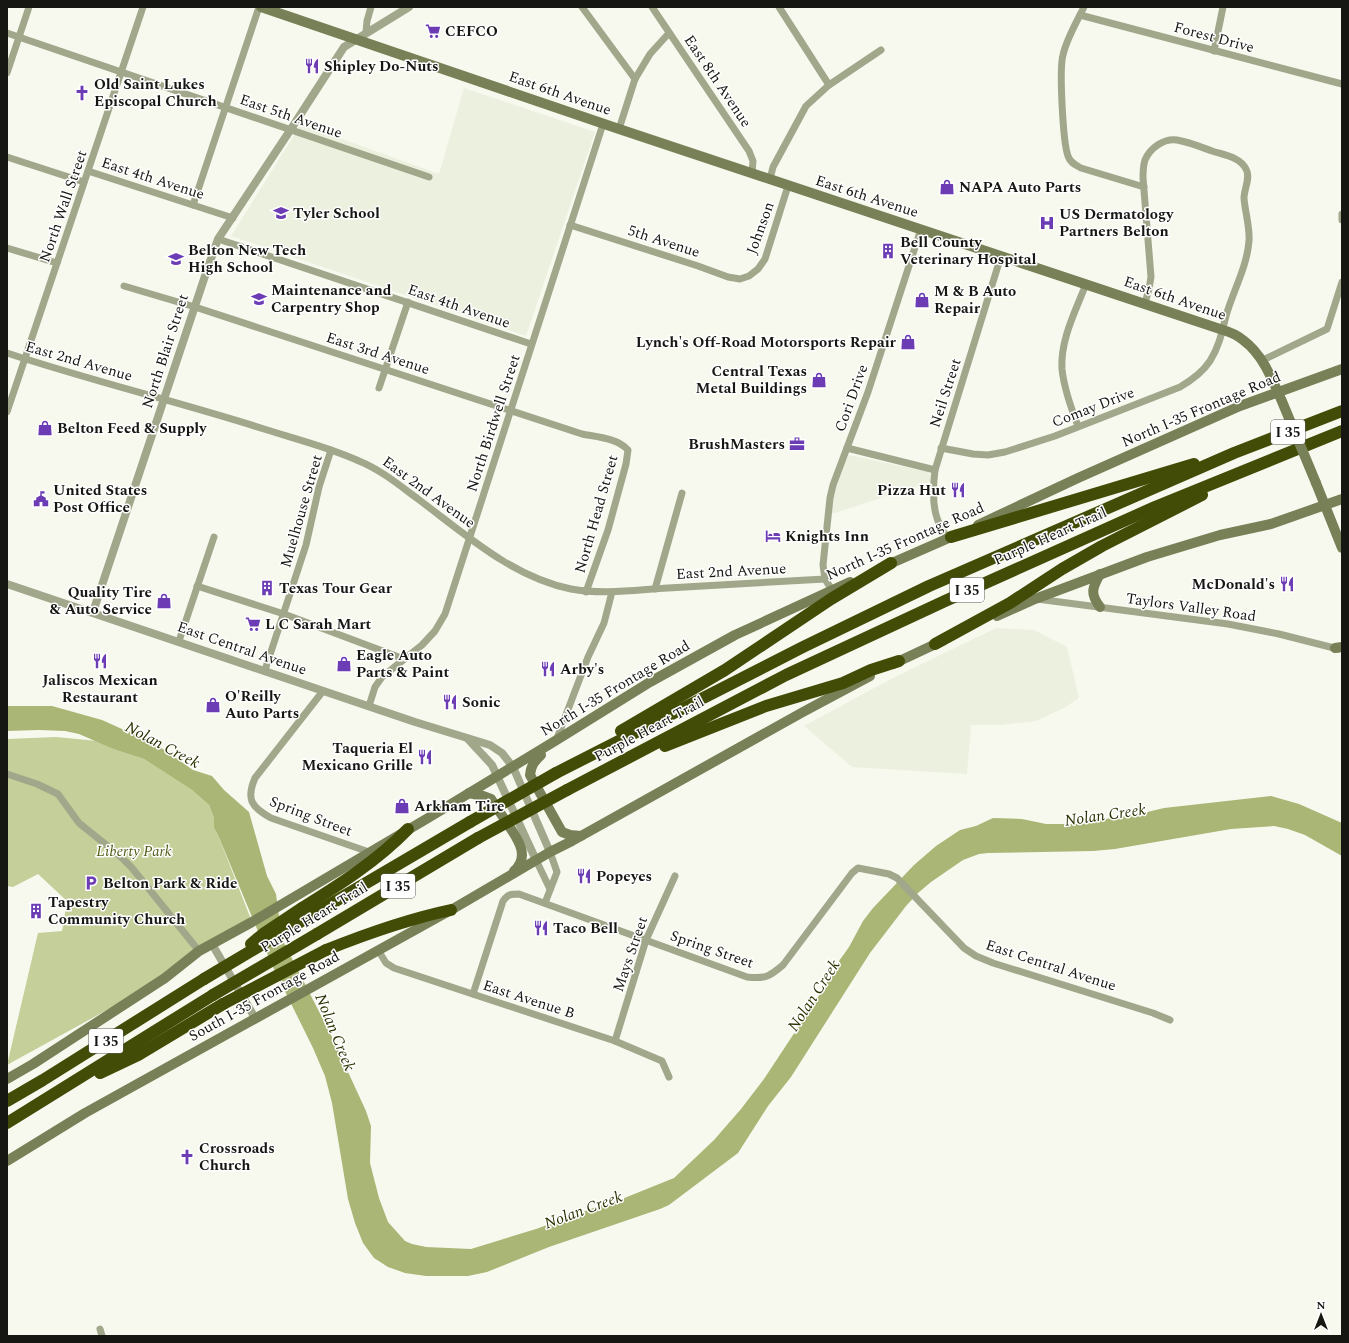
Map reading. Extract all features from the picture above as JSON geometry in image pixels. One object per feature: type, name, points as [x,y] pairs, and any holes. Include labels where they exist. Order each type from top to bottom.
[{"type":"highway","name":"Purple Heart Trail","points":[[306,912],[583,758],[802,647],[929,586],[1234,453],[1342,411]]},
{"type":"highway","name":"Purple Heart Trail","points":[[12,1120],[213,995],[478,838],[566,790],[786,676],[944,601],[1155,507],[1342,431]]},
{"type":"highway","points":[[949,538],[1185,466],[1234,453]]},
{"type":"highway","points":[[935,644],[1010,602],[1095,549],[1263,463]]},
{"type":"highway","points":[[583,758],[625,728],[713,678],[831,599],[891,563]]},
{"type":"highway","points":[[603,771],[756,710],[843,683],[871,670],[899,661]]},
{"type":"highway","points":[[306,912],[393,844],[408,829]]},
{"type":"highway","points":[[12,1120],[89,1078],[138,1055],[223,1004],[326,950],[368,933],[451,910]]},
{"type":"highway","name":"I 35","points":[[7,1101],[207,977],[263,934],[306,912]]},
{"type":"main road","name":"East 6th Avenue","points":[[260,7],[603,124],[1223,330],[1243,340],[1257,354],[1268,372],[1279,395],[1342,548]]},
{"type":"main road","name":"North I-35 Frontage Road","points":[[498,776],[650,682],[718,644],[766,620],[1240,406],[1279,395],[1342,369]]},
{"type":"main road","points":[[536,860],[829,698],[899,661],[1035,599],[1173,548],[1220,535],[1271,524],[1342,499]]},
{"type":"main road","points":[[1100,574],[1094,584],[1092,593],[1095,602],[1100,608]]},
{"type":"main road","points":[[556,741],[533,762],[530,768],[530,775],[562,832],[570,835],[581,836]]},
{"type":"main road","points":[[7,1078],[46,1055],[165,978],[200,951],[281,905],[498,776]]},
{"type":"main road","points":[[469,793],[491,799],[520,843],[522,853],[521,862],[516,869],[496,884]]},
{"type":"main road","name":"South I-35 Frontage Road","points":[[7,1161],[85,1113],[451,910],[536,860]]},
{"type":"street","points":[[7,74],[29,7]]},
{"type":"street","name":"North Wall Street","points":[[7,412],[143,7]]},
{"type":"street","points":[[193,205],[260,7]]},
{"type":"street","points":[[366,32],[371,7]]},
{"type":"street","name":"North Blair Street","points":[[93,612],[218,239],[291,130],[344,47],[366,32],[409,7]]},
{"type":"street","points":[[582,7],[635,78]]},
{"type":"street","name":"East 8th Avenue","points":[[652,7],[749,151],[753,161],[752,173]]},
{"type":"street","points":[[779,7],[829,85]]},
{"type":"street","points":[[1084,7],[1064,52],[1061,65],[1068,158],[1074,165],[1081,168],[1144,187]]},
{"type":"street","points":[[1214,51],[1223,7]]},
{"type":"street","name":"Forest Drive","points":[[1080,15],[1342,84]]},
{"type":"street","name":"East 5th Avenue","points":[[7,33],[429,177]]},
{"type":"street","points":[[619,129],[635,78],[650,54],[669,33]]},
{"type":"street","points":[[770,179],[774,167],[806,106],[818,93],[881,50]]},
{"type":"street","name":"North Birdwell Street","points":[[369,706],[375,687],[382,677],[422,645],[435,631],[445,614],[603,124]]},
{"type":"street","name":"Comay Drive","points":[[941,448],[958,452],[988,455],[1025,447],[1180,387],[1194,379],[1203,370],[1216,350],[1226,316],[1247,258],[1250,238],[1244,195],[1248,176],[1246,169],[1239,161],[1205,148],[1177,140],[1165,142],[1156,147],[1145,160],[1143,168],[1144,187],[1152,277],[1145,303]]},
{"type":"street","name":"East 4th Avenue","points":[[7,157],[84,182]]},
{"type":"street","name":"East 4th Avenue","points":[[88,171],[233,218]]},
{"type":"street","name":"Johnson","points":[[749,276],[758,270],[765,258],[788,186]]},
{"type":"street","points":[[1342,214],[1342,220]]},
{"type":"street","name":"5th Avenue","points":[[570,225],[728,277],[740,279],[749,276]]},
{"type":"street","name":"Cori Drive","points":[[825,578],[823,565],[830,498],[837,472],[868,392],[921,229]]},
{"type":"street","name":"East 4th Avenue","points":[[218,239],[531,344]]},
{"type":"street","points":[[7,248],[57,263]]},
{"type":"street","name":"Neil Street","points":[[949,538],[937,518],[933,498],[935,470],[1001,256]]},
{"type":"street","points":[[1261,361],[1327,329],[1342,282]]},
{"type":"street","points":[[1078,426],[1064,380],[1062,358],[1072,319],[1086,284]]},
{"type":"street","name":"East 3rd Avenue","points":[[124,286],[195,307],[582,434],[603,438],[623,445]]},
{"type":"street","points":[[379,388],[408,302]]},
{"type":"street","name":"East 2nd Avenue","points":[[7,353],[214,413],[331,450],[357,460],[375,468],[391,479],[506,563],[529,575],[568,588],[586,592],[612,592],[825,578]]},
{"type":"street","name":"North Head Street","points":[[586,592],[608,530],[626,464],[628,450],[623,445]]},
{"type":"street","points":[[847,448],[935,470]]},
{"type":"street","name":"Muelhouse Street","points":[[264,670],[306,545],[319,487],[331,450]]},
{"type":"street","points":[[656,588],[682,493]]},
{"type":"street","points":[[179,641],[214,537]]},
{"type":"street","points":[[825,578],[832,590]]},
{"type":"street","name":"East Central Avenue","points":[[7,584],[323,691],[490,745],[502,754],[513,767],[550,852],[557,872],[545,903]]},
{"type":"street","points":[[197,586],[284,614],[404,659]]},
{"type":"street","points":[[556,741],[588,657],[604,623],[612,592]]},
{"type":"street","name":"Taylors Valley Road","points":[[1035,599],[1228,624],[1340,648]]},
{"type":"street","name":"Spring Street","points":[[323,691],[255,778],[251,787],[250,797],[257,809],[271,818],[369,852]]},
{"type":"street","name":"East Central Avenue","points":[[468,739],[492,765],[550,889]]},
{"type":"street","points":[[7,774],[37,784],[58,794],[80,823],[112,849],[132,868],[200,951]]},
{"type":"street","name":"East Central Avenue","points":[[858,868],[888,874],[897,878],[964,948],[976,956],[1153,1013],[1170,1020]]},
{"type":"street","name":"Spring Street","points":[[473,994],[503,901],[507,896],[519,894],[747,977],[760,978],[772,974],[782,965],[852,873],[858,868]]},
{"type":"street","name":"Mays Street","points":[[615,1041],[646,940],[675,876]]},
{"type":"street","points":[[212,944],[255,1018]]},
{"type":"street","name":"East Avenue B","points":[[378,950],[386,963],[394,968],[615,1041],[662,1061],[669,1077]]},
{"type":"shaded area","points":[[464,88],[595,132],[526,336],[231,236],[301,124],[439,174]]},
{"type":"shaded area","points":[[849,455],[928,472],[931,476],[930,482],[832,514],[832,503],[836,480]]},
{"type":"shaded area","points":[[996,628],[1034,630],[1067,647],[1079,698],[1064,708],[1036,721],[1000,725],[971,725],[967,774],[852,767],[804,726],[891,679]]},
{"type":"shaded area","points":[[7,706],[52,706],[102,720],[147,738],[193,770],[212,776],[224,790],[249,812],[267,876],[276,894],[282,939],[331,1035],[366,1111],[371,1126],[370,1163],[379,1198],[388,1222],[405,1241],[426,1247],[471,1249],[536,1229],[622,1199],[674,1178],[714,1140],[741,1109],[764,1079],[820,994],[863,921],[873,908],[914,865],[936,846],[960,830],[976,826],[993,818],[1022,819],[1046,824],[1082,824],[1135,815],[1164,808],[1271,796],[1299,804],[1342,823],[1342,856],[1305,835],[1274,826],[1231,829],[1115,849],[1093,851],[988,853],[979,854],[963,860],[931,882],[906,906],[870,953],[791,1077],[768,1106],[738,1153],[669,1205],[660,1209],[549,1247],[487,1272],[468,1276],[426,1276],[405,1273],[388,1267],[374,1258],[363,1243],[348,1199],[332,1103],[325,1076],[313,1048],[272,965],[214,828],[214,818],[209,805],[192,790],[144,759],[116,750],[79,734],[65,731],[7,731]]},
{"type":"green space","name":"Liberty Park","points":[[56,737],[98,741],[116,750],[144,759],[192,790],[209,805],[214,818],[214,828],[252,922],[165,978],[7,1065],[38,933],[62,931],[67,901],[38,874],[13,887],[7,886],[7,739]]},
{"type":"place","name":"CEFCO","points":[[433,31]]},
{"type":"place","name":"Shipley Do-Nuts","points":[[312,66]]},
{"type":"place","name":"Old Saint Lukes Episcopal Church","points":[[82,93]]},
{"type":"place","name":"NAPA Auto Parts","points":[[947,187]]},
{"type":"place","name":"Tyler School","points":[[281,213]]},
{"type":"place","name":"US Dermatology Partners Belton","points":[[1047,223]]},
{"type":"place","name":"Bell County Veterinary Hospital","points":[[888,251]]},
{"type":"place","name":"Belton New Tech High School","points":[[176,259]]},
{"type":"place","name":"Maintenance and Carpentry Shop","points":[[259,299]]},
{"type":"place","name":"M & B Auto Repair","points":[[922,300]]},
{"type":"place","name":"Lynch's Off-Road Motorsports Repair","points":[[908,342]]},
{"type":"place","name":"Central Texas Metal Buildings","points":[[819,380]]},
{"type":"place","name":"Belton Feed & Supply","points":[[45,428]]},
{"type":"place","name":"BrushMasters","points":[[797,444]]},
{"type":"place","name":"Pizza Hut","points":[[958,490]]},
{"type":"place","name":"United States Post Office","points":[[41,499]]},
{"type":"place","name":"Knights Inn","points":[[773,536]]},
{"type":"place","name":"McDonald's","points":[[1287,584]]},
{"type":"place","name":"Texas Tour Gear","points":[[267,588]]},
{"type":"place","name":"Quality Tire & Auto Service","points":[[164,601]]},
{"type":"place","name":"L C Sarah Mart","points":[[253,624]]},
{"type":"place","name":"Jaliscos Mexican Restaurant","points":[[100,661]]},
{"type":"place","name":"Eagle Auto Parts & Paint","points":[[344,664]]},
{"type":"place","name":"Arby's","points":[[548,669]]},
{"type":"place","name":"Sonic","points":[[450,702]]},
{"type":"place","name":"O'Reilly Auto Parts","points":[[213,705]]},
{"type":"place","name":"Taqueria El Mexicano Grille","points":[[425,757]]},
{"type":"place","name":"Arkham Tire","points":[[402,806]]},
{"type":"place","name":"Popeyes","points":[[584,876]]},
{"type":"place","name":"Belton Park & Ride","points":[[91,883]]},
{"type":"place","name":"Tapestry Community Church","points":[[36,911]]},
{"type":"place","name":"Taco Bell","points":[[541,928]]},
{"type":"place","name":"Crossroads Church","points":[[187,1157]]},
{"type":"water label","name":"Nolan Creek","points":[[163,744]]},
{"type":"water label","name":"Nolan Creek","points":[[1105,814]]},
{"type":"water label","name":"Nolan Creek","points":[[813,995]]},
{"type":"water label","name":"Nolan Creek","points":[[336,1032]]},
{"type":"water label","name":"Nolan Creek","points":[[583,1209]]}]
